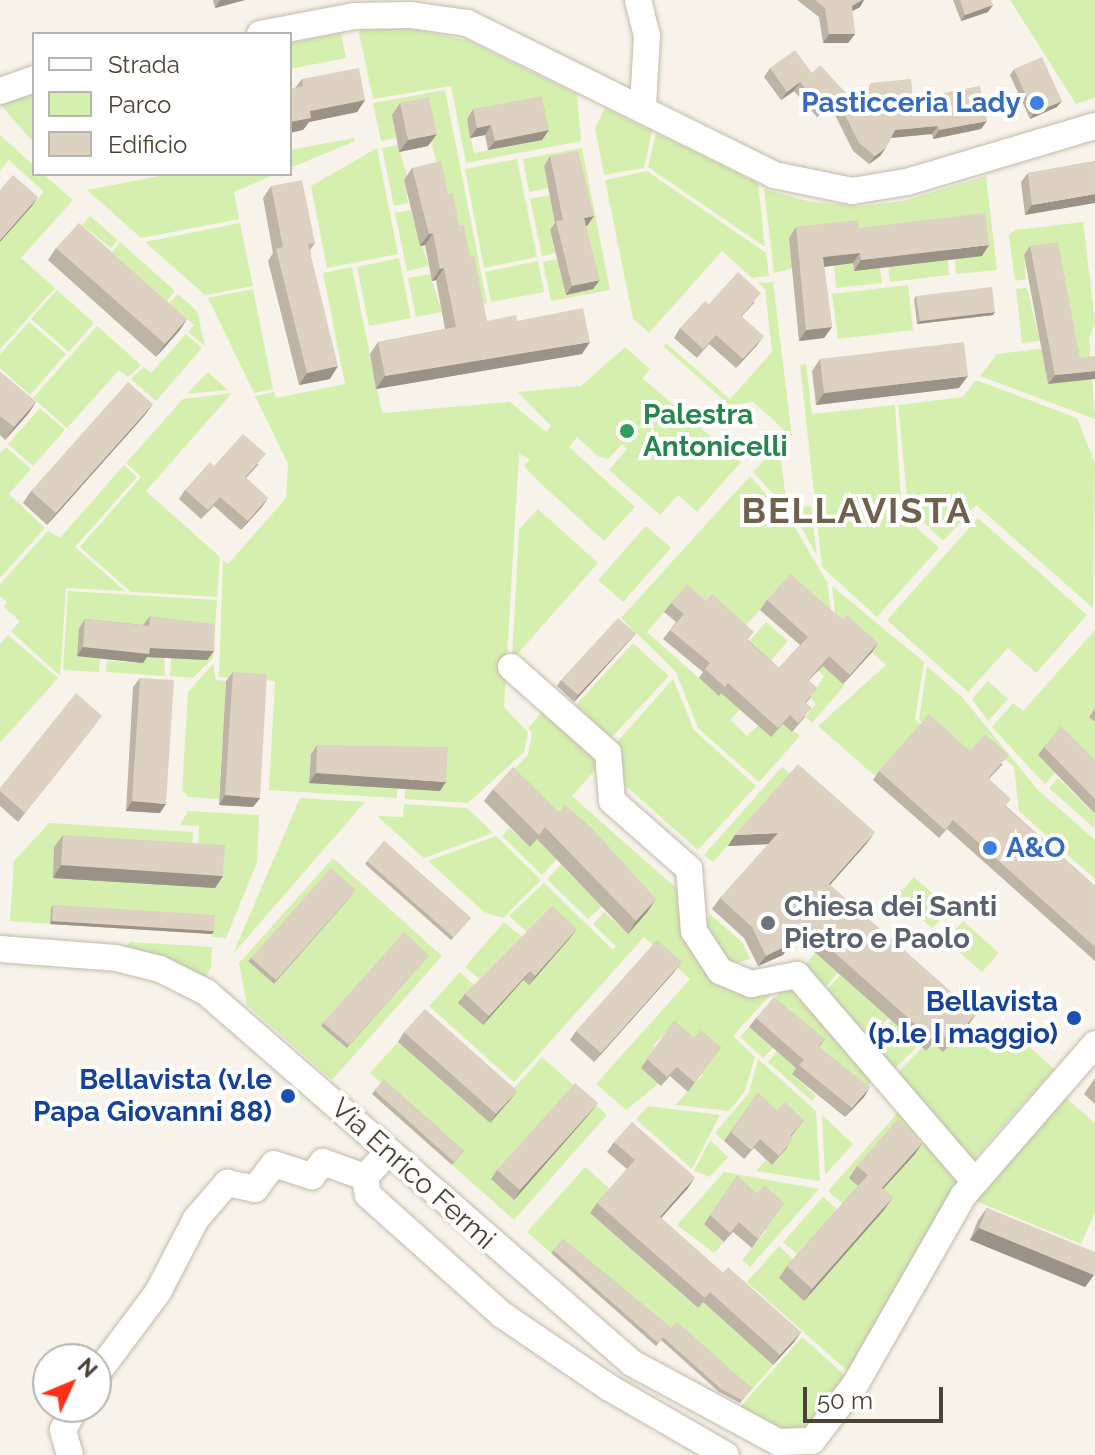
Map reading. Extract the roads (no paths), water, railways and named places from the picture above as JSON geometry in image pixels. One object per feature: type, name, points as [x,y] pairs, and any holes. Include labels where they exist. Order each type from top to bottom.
[{"type":"street","points":[[638,0],[647,35],[643,106]]},
{"type":"street","points":[[270,32],[354,16],[411,15],[467,23],[643,106],[774,175],[852,191],[907,182],[1095,126]]},
{"type":"street","points":[[0,91],[32,80]]},
{"type":"street","points":[[511,667],[608,753],[612,801],[689,869],[694,931],[720,971],[751,984],[797,975],[974,1181]]},
{"type":"street","name":"Via Enrico Fermi","points":[[0,949],[116,958],[160,969],[230,1007],[388,1153],[632,1363],[778,1442],[812,1448]]},
{"type":"street","points":[[812,1448],[856,1383],[974,1181],[1095,1044]]},
{"type":"street","points":[[365,1177],[388,1153]]},
{"type":"street","points":[[112,1354],[158,1292],[196,1219],[227,1183],[255,1189],[274,1164],[312,1176],[323,1162],[365,1177]]},
{"type":"street","points":[[365,1177],[368,1195],[501,1314],[608,1387],[726,1455]]},
{"type":"street","points":[[67,1423],[63,1430],[70,1455]]},
{"type":"place","name":"Pasticceria Lady","points":[[1037,103]]},
{"type":"place","name":"Palestra Antonicelli","points":[[627,431]]},
{"type":"place","name":"A&O","points":[[990,848]]},
{"type":"place","name":"Chiesa dei Santi Pietro e Paolo","points":[[768,923]]},
{"type":"place","name":"Bellavista (p.le I maggio)","points":[[1074,1018]]},
{"type":"place","name":"Bellavista (v.le Papa Giovanni 88)","points":[[288,1096]]},
{"type":"district","name":"BELLAVISTA","points":[[857,511]]}]
